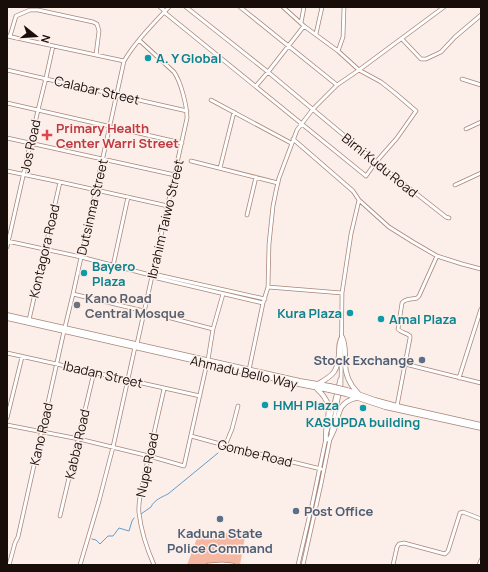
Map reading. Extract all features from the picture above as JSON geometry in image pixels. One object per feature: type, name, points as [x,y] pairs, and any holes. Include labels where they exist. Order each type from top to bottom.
[{"type":"main road","name":"Ahmadu Bello Way","points":[[7,315],[136,346],[346,392],[385,407],[481,428]]},
{"type":"main road","name":"Ahmadu Bello Way","points":[[7,318],[64,329]]},
{"type":"main road","points":[[342,337],[345,342],[345,364],[348,377],[358,396],[347,400],[341,406],[334,431],[327,440],[326,429],[329,405],[317,386],[329,378],[334,372],[337,366],[339,342],[342,337]]},
{"type":"main road","name":"Ahmadu Bello Way","points":[[207,362],[300,381],[317,386]]},
{"type":"main road","name":"Ahmadu Bello Way","points":[[358,396],[481,424]]},
{"type":"street","points":[[160,7],[164,12],[366,176],[397,138],[416,111],[381,82],[359,70],[338,51],[304,26],[288,9],[283,7]]},
{"type":"street","name":"Dutsinma Street","points":[[64,329],[124,61],[139,40],[169,7]]},
{"type":"street","name":"Birni Kudu Road","points":[[186,7],[268,72],[376,162],[449,218]]},
{"type":"street","points":[[240,7],[337,84]]},
{"type":"street","points":[[301,23],[304,7]]},
{"type":"street","points":[[316,34],[322,7]]},
{"type":"street","points":[[338,51],[343,37],[344,7]]},
{"type":"street","points":[[249,370],[268,287],[269,244],[273,206],[278,183],[291,143],[297,130],[313,109],[337,84],[402,39],[442,8]]},
{"type":"street","points":[[96,55],[99,31],[97,24],[46,11],[30,10],[16,16],[8,36],[53,46],[124,61]]},
{"type":"street","points":[[402,39],[421,59],[426,59],[441,52],[455,37],[481,14]]},
{"type":"street","points":[[256,86],[289,47],[304,26]]},
{"type":"street","name":"Ibrahim Taiwo Street","points":[[80,565],[113,447],[153,276],[187,118],[187,111],[178,77],[139,40]]},
{"type":"street","name":"Jos Road","points":[[7,246],[53,46]]},
{"type":"street","name":"Calabar Street","points":[[7,70],[187,111]]},
{"type":"street","points":[[462,79],[481,85]]},
{"type":"street","points":[[211,100],[291,143]]},
{"type":"street","points":[[7,103],[182,143]]},
{"type":"street","points":[[220,168],[234,112]]},
{"type":"street","points":[[466,129],[481,122]]},
{"type":"street","points":[[7,138],[175,175]]},
{"type":"street","points":[[293,139],[353,191],[359,200],[389,227],[437,256],[481,270]]},
{"type":"street","points":[[191,161],[278,183]]},
{"type":"street","points":[[7,171],[168,206]]},
{"type":"street","points":[[455,185],[481,173]]},
{"type":"street","points":[[247,215],[256,177]]},
{"type":"street","name":"Kontagora Road","points":[[29,320],[60,182]]},
{"type":"street","points":[[113,266],[128,198]]},
{"type":"street","points":[[303,565],[341,376],[342,292],[359,200]]},
{"type":"street","points":[[8,241],[81,257],[157,278],[264,303]]},
{"type":"street","points":[[397,406],[410,336],[398,329],[402,302],[407,299],[417,298],[419,296],[437,256]]},
{"type":"street","points":[[153,276],[158,275],[265,298]]},
{"type":"street","points":[[268,287],[342,292]]},
{"type":"street","points":[[73,294],[214,329]]},
{"type":"street","points":[[7,425],[79,439],[184,466],[223,294]]},
{"type":"street","points":[[458,378],[479,322],[481,309]]},
{"type":"street","name":"Kano Road","points":[[9,565],[18,537],[64,329]]},
{"type":"street","name":"Ibadan Street","points":[[7,353],[200,396]]},
{"type":"street","points":[[7,418],[22,356]]},
{"type":"street","points":[[406,364],[481,383]]},
{"type":"street","name":"Kabba Road","points":[[60,516],[94,372]]},
{"type":"street","name":"Nupe Road","points":[[154,565],[145,541],[139,512],[141,490],[164,388]]},
{"type":"street","points":[[225,446],[232,429],[238,406]]},
{"type":"street","name":"Gombe Road","points":[[191,436],[225,446],[322,469]]},
{"type":"street","points":[[298,565],[322,469]]},
{"type":"street","points":[[393,565],[399,544],[404,543],[445,554],[448,551],[460,513],[462,512],[481,519]]},
{"type":"street","points":[[479,565],[481,560]]},
{"type":"street","points":[[208,565],[233,565]]},
{"type":"shaded area","points":[[246,531],[240,565],[187,565],[197,538]]},
{"type":"waterway","points":[[141,514],[218,453]]},
{"type":"waterway","points":[[92,539],[96,540],[100,544],[108,536],[113,536],[119,528],[129,531],[134,518]]},
{"type":"place","name":"A. Y Global","points":[[148,58]]},
{"type":"place","name":"Primary Health Center Warri Street","points":[[47,135]]},
{"type":"place","name":"Bayero Plaza","points":[[84,273]]},
{"type":"place","name":"Kano Road Central Mosque","points":[[77,305]]},
{"type":"place","name":"Kura Plaza","points":[[350,313]]},
{"type":"place","name":"Amal Plaza","points":[[381,319]]},
{"type":"place","name":"Stock Exchange","points":[[422,360]]},
{"type":"place","name":"HMH Plaza","points":[[265,405]]},
{"type":"place","name":"KASUPDA building","points":[[363,408]]},
{"type":"place","name":"Post Office","points":[[296,511]]},
{"type":"place","name":"Kaduna State Police Command","points":[[220,519]]}]
